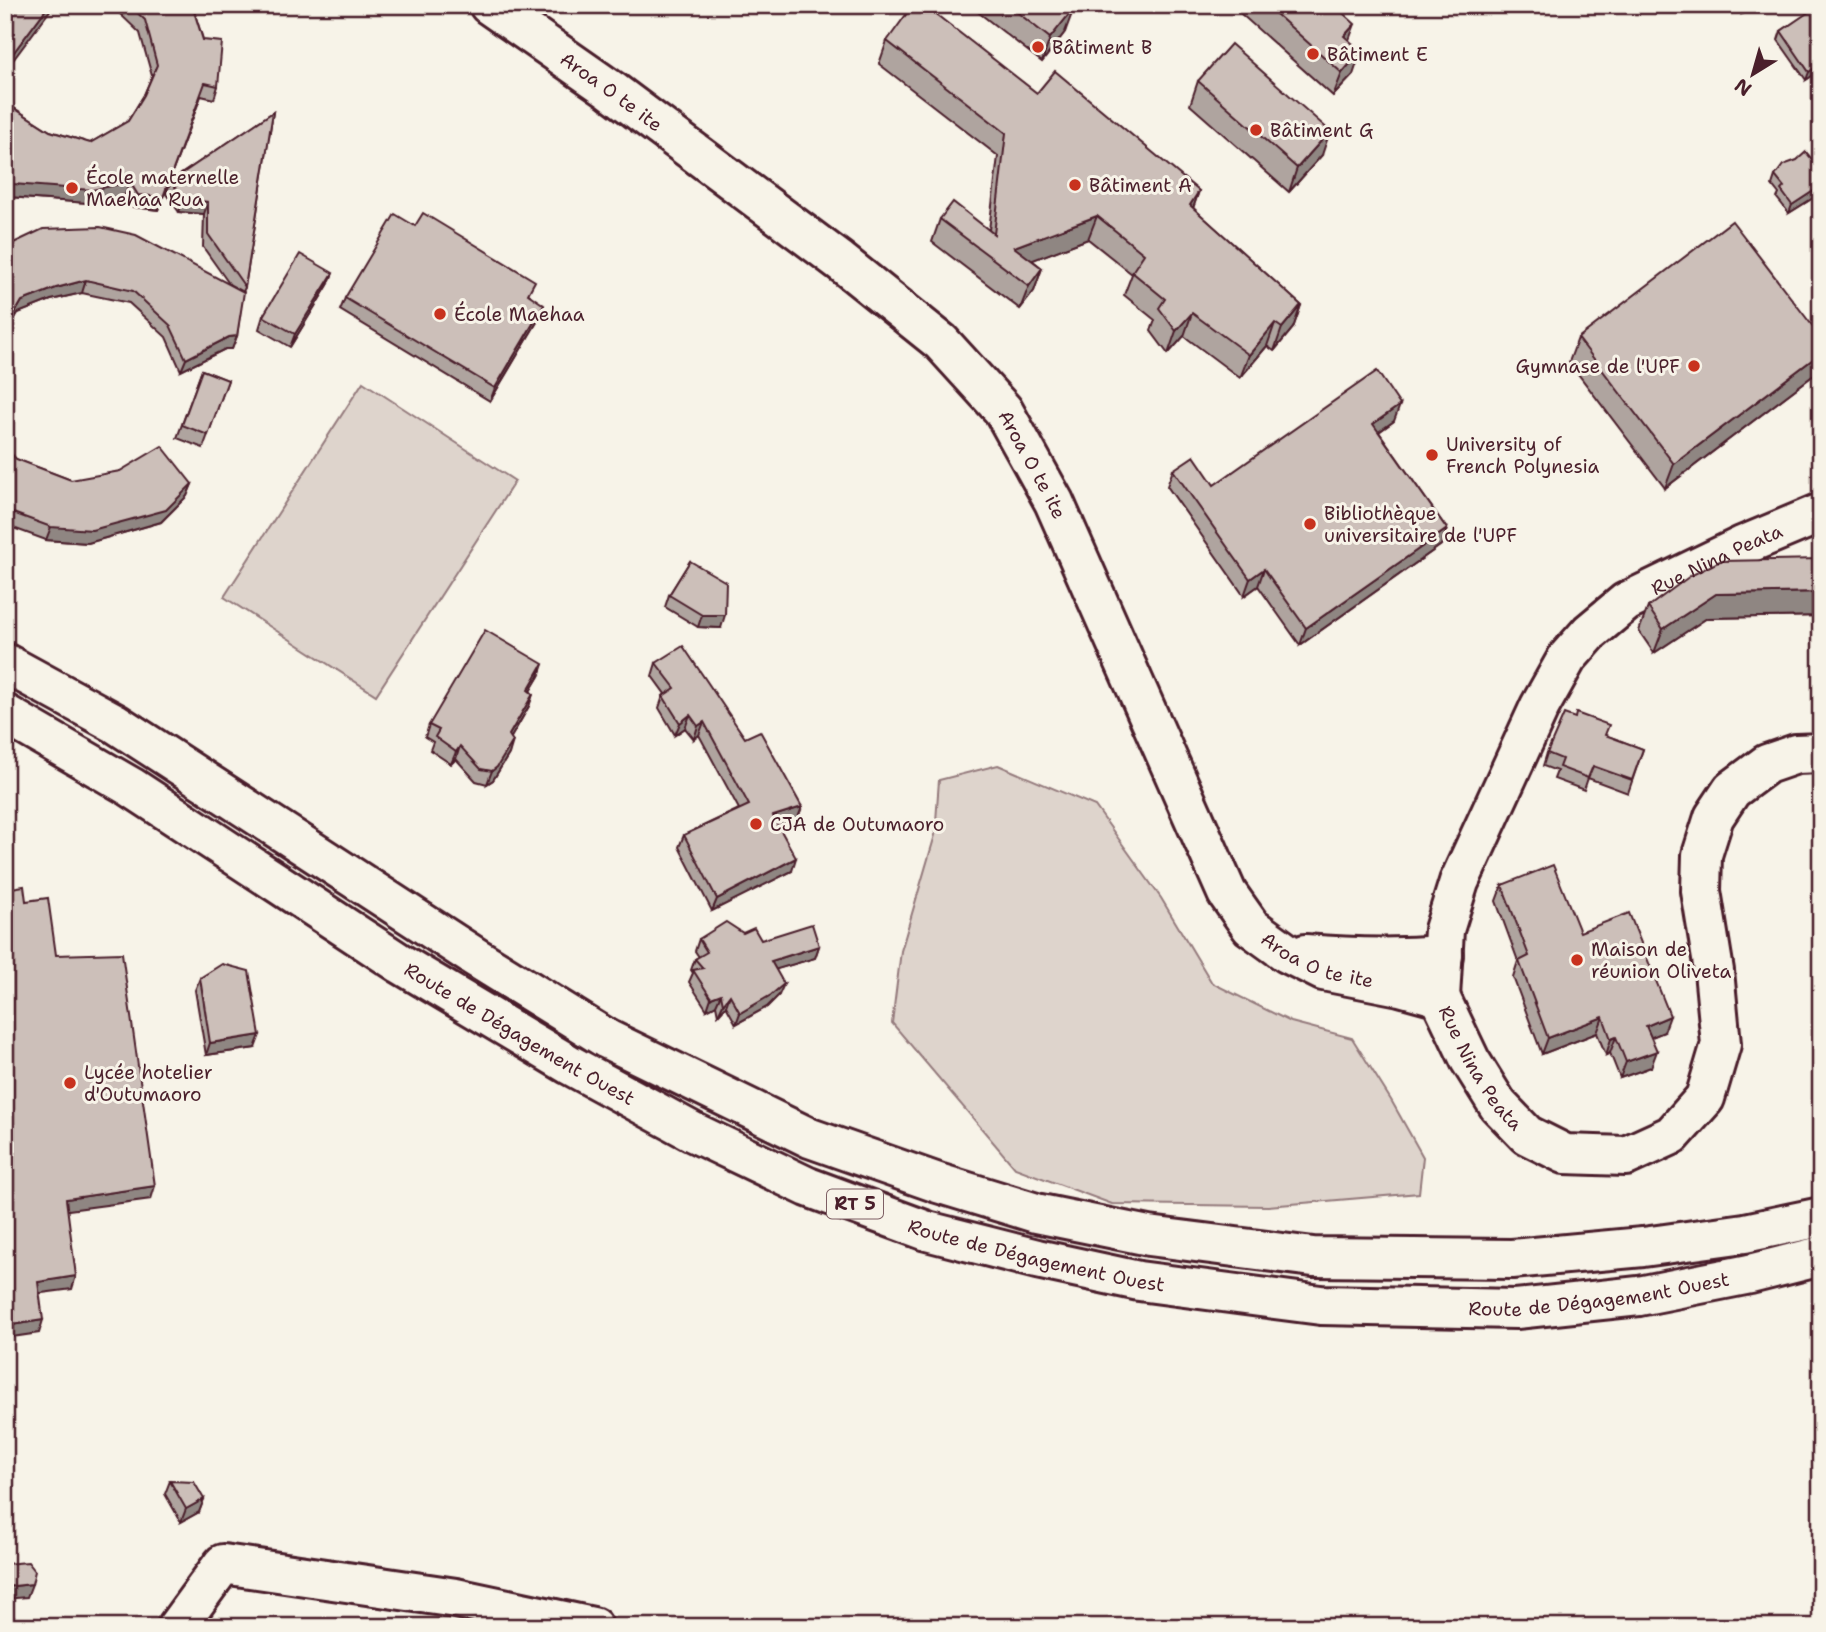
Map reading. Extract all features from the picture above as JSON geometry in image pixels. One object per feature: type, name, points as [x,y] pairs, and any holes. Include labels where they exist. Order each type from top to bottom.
[{"type":"main road","name":"Aroa O te ite","points":[[493,7],[611,90],[840,261],[941,342],[1003,410],[1054,502],[1227,893],[1251,927],[1287,953],[1323,971],[1440,997]]},
{"type":"main road","name":"Rue Nina Peata","points":[[1821,513],[1626,602],[1590,632],[1567,658],[1539,706],[1464,871],[1444,930],[1440,997],[1470,1060],[1491,1094],[1527,1135],[1565,1154],[1626,1156],[1672,1135],[1704,1098],[1721,1044],[1714,971],[1701,891],[1702,855],[1714,817],[1732,790],[1767,764],[1796,754],[1821,753]]},
{"type":"main road","name":"Route de Dégagement Ouest","points":[[5,663],[115,723],[475,957],[607,1039],[810,1138],[938,1183],[1036,1213],[1137,1234],[1313,1257],[1512,1259],[1643,1247],[1745,1233],[1821,1217]]},
{"type":"main road","name":"Route de Dégagement Ouest","points":[[5,714],[131,787],[401,964],[570,1065],[693,1132],[808,1187],[927,1231],[1139,1281],[1321,1305],[1516,1309],[1639,1296],[1750,1274],[1821,1256]]},
{"type":"main road","points":[[1287,953],[1355,958],[1443,955]]},
{"type":"main road","points":[[1745,1233],[1821,1205]]},
{"type":"main road","points":[[177,1627],[223,1564],[456,1598],[593,1627]]},
{"type":"shaded area","points":[[363,382],[515,481],[376,695],[224,597]]},
{"type":"shaded area","points":[[998,765],[1095,806],[1161,898],[1212,983],[1291,1022],[1352,1038],[1423,1157],[1419,1193],[1268,1206],[1112,1204],[1015,1168],[892,1023],[901,951],[935,835],[939,780]]},
{"type":"building","points":[[19,5],[49,5],[5,64],[5,23]]},
{"type":"building","points":[[129,5],[192,5],[203,40],[222,42],[218,86],[205,83],[163,197],[138,195],[130,182],[92,190],[13,184],[5,179],[5,84],[14,108],[50,131],[90,143],[128,121],[144,95],[157,65],[145,20]]},
{"type":"building","name":"Bâtiment A","points":[[913,5],[924,5],[1037,93],[1055,71],[1199,191],[1190,205],[1301,305],[1282,328],[1275,323],[1249,355],[1192,313],[1176,331],[1159,308],[1165,299],[1132,272],[1144,254],[1097,216],[1014,247],[1042,268],[1029,286],[940,219],[953,202],[994,234],[1006,133],[887,41]]},
{"type":"building","points":[[1008,5],[1070,5],[1074,8],[1050,38]]},
{"type":"building","points":[[1266,5],[1334,5],[1355,24],[1344,36],[1361,51],[1342,73]]},
{"type":"building","points":[[1819,5],[1821,63],[1809,72],[1781,31]]},
{"type":"building","points":[[1231,44],[1330,131],[1297,168],[1198,81]]},
{"type":"building","points":[[273,112],[245,287],[208,234],[208,202],[183,199],[171,181]]},
{"type":"building","points":[[1806,152],[1821,170],[1821,186],[1792,205],[1781,190],[1784,187],[1775,176],[1783,165],[1797,160]]},
{"type":"building","name":"École Maehaa","points":[[423,213],[535,281],[528,294],[544,305],[495,388],[345,298],[395,214],[415,226]]},
{"type":"building","name":"Gymnase de l'UPF","points":[[1732,221],[1821,337],[1821,353],[1674,464],[1578,338]]},
{"type":"building","points":[[100,227],[136,235],[244,292],[237,336],[229,337],[186,359],[170,325],[133,291],[86,280],[22,301],[5,330],[5,247],[43,229]]},
{"type":"building","points":[[300,254],[333,273],[295,334],[263,316]]},
{"type":"building","points":[[202,370],[228,380],[208,435],[182,425]]},
{"type":"building","name":"Bibliothèque universitaire de l'UPF","points":[[1377,371],[1400,405],[1373,424],[1447,529],[1306,628],[1264,569],[1250,579],[1173,470],[1194,456],[1214,485]]},
{"type":"building","points":[[162,446],[192,484],[166,510],[92,530],[51,527],[5,510],[5,447],[16,459],[71,480],[120,471]]},
{"type":"building","points":[[1821,559],[1821,592],[1716,594],[1663,629],[1648,607],[1690,576],[1720,561]]},
{"type":"building","points":[[690,561],[726,582],[725,615],[702,615],[669,595]]},
{"type":"building","points":[[485,630],[543,664],[528,690],[533,694],[509,735],[513,741],[492,771],[481,769],[460,746],[456,752],[435,737],[439,730],[429,725]]},
{"type":"building","points":[[683,646],[745,738],[760,731],[802,807],[773,816],[796,858],[717,899],[684,835],[749,805],[704,722],[698,726],[690,715],[680,723],[663,696],[675,688],[656,663]]},
{"type":"building","points":[[1576,713],[1609,725],[1605,735],[1643,749],[1632,780],[1593,766],[1588,778],[1559,767],[1562,759],[1547,753],[1564,714],[1575,718]]},
{"type":"building","name":"Maison de réunion Oliveta","points":[[1553,865],[1580,932],[1629,913],[1670,1016],[1646,1026],[1657,1051],[1626,1062],[1616,1037],[1611,1039],[1603,1017],[1548,1038],[1519,961],[1529,956],[1502,885]]},
{"type":"building","name":"Lycée hotelier d'Outumaoro","points":[[24,886],[26,901],[48,898],[56,955],[122,953],[155,1186],[66,1199],[76,1276],[38,1282],[43,1320],[5,1326],[5,889]]},
{"type":"building","points":[[726,922],[743,933],[754,928],[761,940],[812,924],[819,946],[771,961],[784,984],[740,1013],[730,995],[723,1004],[721,994],[711,998],[693,970],[703,968],[695,959],[707,952],[699,939]]},
{"type":"building","name":"Lycée hotelier d'Outumaoro","points":[[222,964],[249,971],[260,1035],[210,1043],[200,978]]},
{"type":"building","points":[[170,1481],[194,1482],[204,1499],[186,1509]]},
{"type":"building","points":[[28,1562],[35,1571],[32,1584],[5,1587],[5,1564]]},
{"type":"place","name":"Bâtiment B","points":[[1038,47]]},
{"type":"place","name":"Bâtiment E","points":[[1313,54]]},
{"type":"place","name":"Bâtiment G","points":[[1256,130]]},
{"type":"place","name":"Bâtiment A","points":[[1075,185]]},
{"type":"place","name":"École maternelle Maehaa Rua","points":[[72,188]]},
{"type":"place","name":"École Maehaa","points":[[440,314]]},
{"type":"place","name":"Gymnase de l'UPF","points":[[1694,366]]},
{"type":"place","name":"University of French Polynesia","points":[[1432,455]]},
{"type":"place","name":"Bibliothèque universitaire de l'UPF","points":[[1310,524]]},
{"type":"place","name":"CJA de Outumaoro","points":[[756,824]]},
{"type":"place","name":"Maison de réunion Oliveta","points":[[1577,960]]},
{"type":"place","name":"Lycée hotelier d'Outumaoro","points":[[70,1083]]}]
